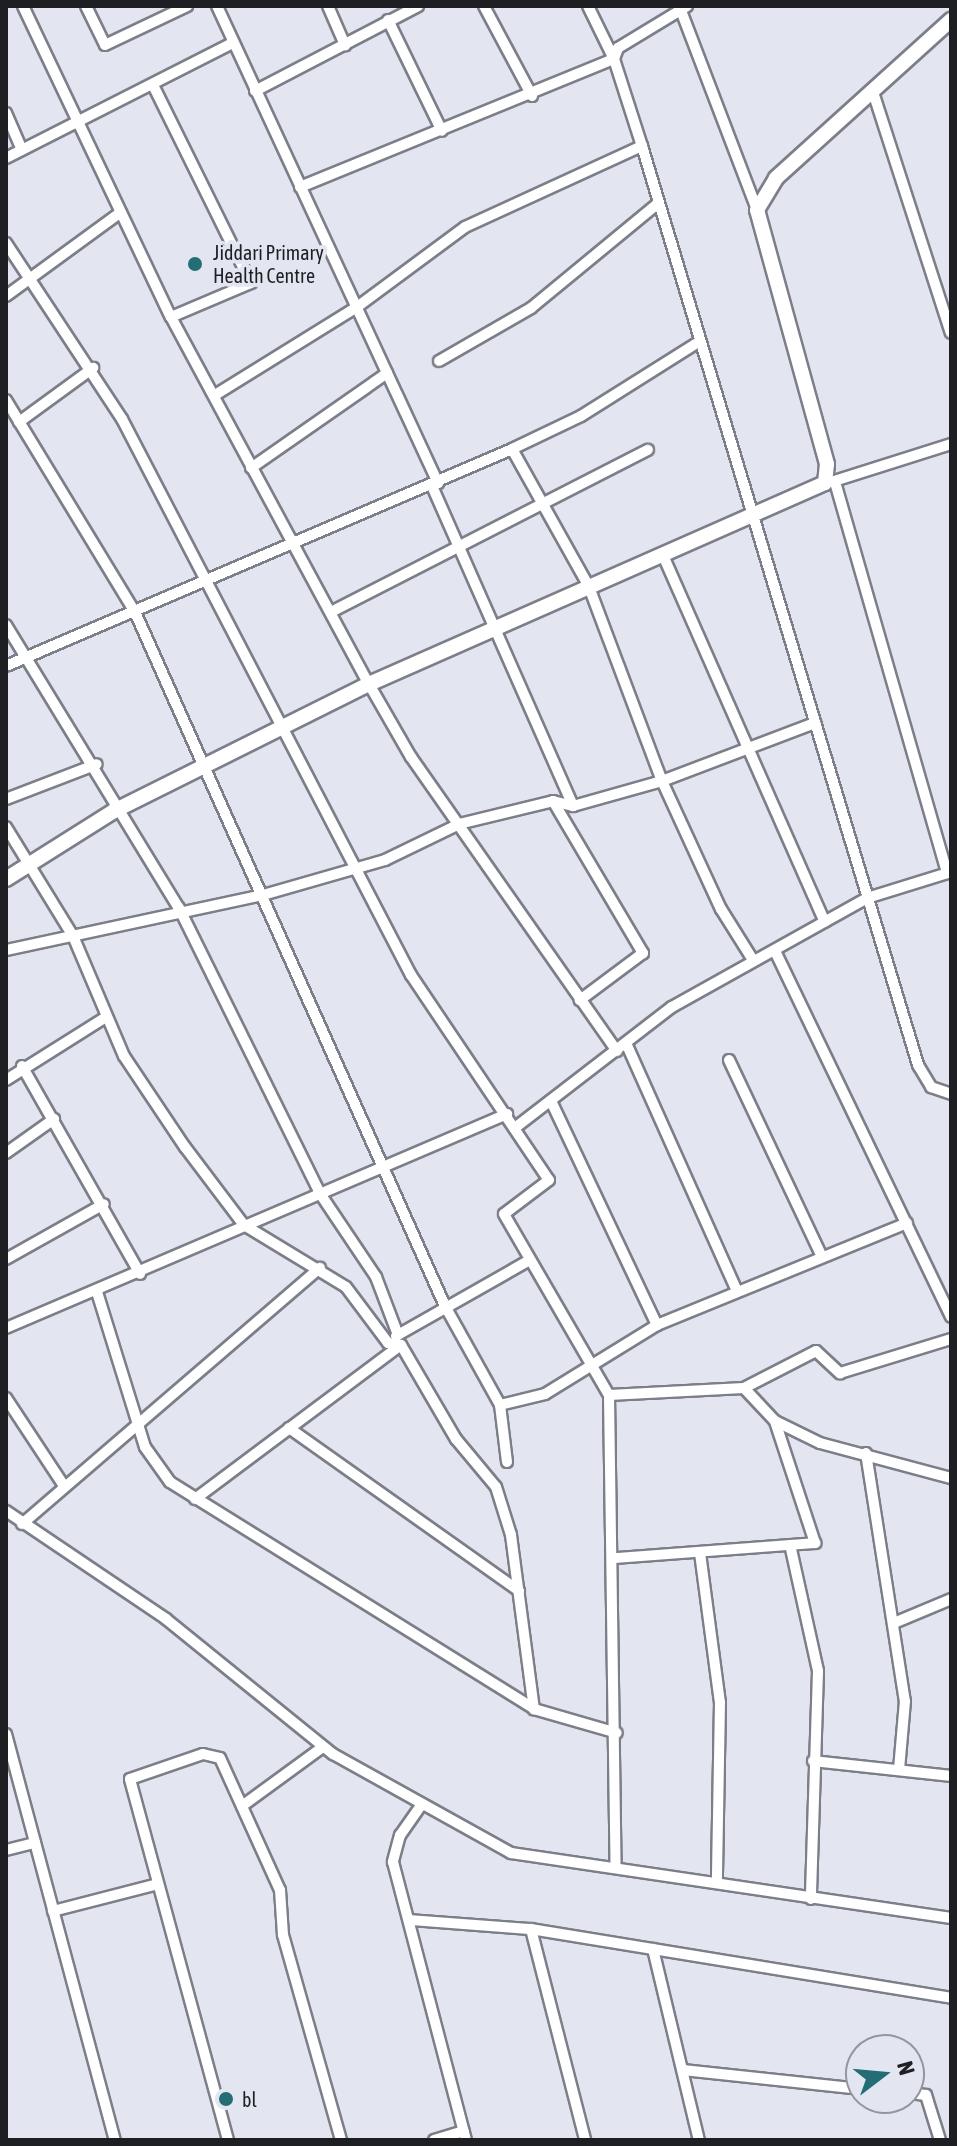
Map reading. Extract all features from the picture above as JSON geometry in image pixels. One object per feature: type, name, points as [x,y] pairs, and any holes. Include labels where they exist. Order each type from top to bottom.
[{"type":"street","points":[[23,6],[171,317],[369,684],[459,824],[617,1051]]},
{"type":"street","points":[[86,6],[105,45],[187,6]]},
{"type":"street","points":[[217,6],[387,373],[573,806]]},
{"type":"street","points":[[328,6],[345,45]]},
{"type":"street","points":[[484,6],[532,96]]},
{"type":"street","points":[[588,6],[614,59],[757,515],[815,723],[918,1065],[931,1087],[951,1094]]},
{"type":"street","points":[[300,187],[532,96],[614,59],[618,48],[682,7],[757,210],[830,482],[949,872],[867,898],[775,951],[753,960],[626,1043],[516,1127]]},
{"type":"street","points":[[255,91],[410,8]]},
{"type":"street","points":[[388,20],[442,131]]},
{"type":"street","points":[[757,210],[776,178],[951,20]]},
{"type":"street","points":[[6,158],[233,43]]},
{"type":"street","points":[[153,85],[251,283],[171,317]]},
{"type":"street","points":[[873,92],[951,333]]},
{"type":"street","points":[[6,113],[22,150]]},
{"type":"street","points":[[215,395],[357,307],[465,227],[642,146]]},
{"type":"street","points":[[439,361],[531,308],[657,204]]},
{"type":"street","points":[[6,296],[121,212]]},
{"type":"street","points":[[6,243],[93,368],[288,730],[355,869],[444,1029],[507,1114],[549,1180],[504,1214],[526,1262],[609,1395],[616,1558],[616,1868]]},
{"type":"street","points":[[6,666],[131,608],[435,485],[512,449],[581,416],[700,341]]},
{"type":"street","points":[[19,422],[93,368]]},
{"type":"street","points":[[251,468],[387,373]]},
{"type":"street","points":[[6,400],[131,608],[206,767],[445,1306],[500,1405],[507,1462]]},
{"type":"street","points":[[6,879],[122,808],[288,730],[369,684],[830,482],[951,444]]},
{"type":"street","points":[[512,449],[589,587],[662,781],[721,909],[753,960]]},
{"type":"street","points":[[331,612],[540,501],[648,450]]},
{"type":"street","points":[[662,553],[752,750],[791,857],[825,922]]},
{"type":"street","points":[[6,625],[97,764],[179,908],[321,1195],[363,1253],[400,1340],[456,1439],[496,1487],[519,1591],[534,1709]]},
{"type":"street","points":[[6,950],[179,908],[263,895],[355,869],[459,824],[553,801],[573,806],[662,781],[752,750],[815,723]]},
{"type":"street","points":[[6,799],[97,764]]},
{"type":"street","points":[[553,801],[643,953],[580,1000]]},
{"type":"street","points":[[6,827],[73,936],[106,1017],[148,1096],[244,1225],[320,1268],[346,1287],[388,1343],[400,1340]]},
{"type":"street","points":[[775,951],[951,1317]]},
{"type":"street","points":[[6,1080],[22,1066],[106,1017]]},
{"type":"street","points":[[626,1043],[737,1291]]},
{"type":"street","points":[[729,1060],[821,1255]]},
{"type":"street","points":[[22,1066],[104,1204],[140,1274]]},
{"type":"street","points":[[551,1101],[657,1325]]},
{"type":"street","points":[[6,1328],[140,1274],[244,1225],[384,1172],[507,1114]]},
{"type":"street","points":[[6,1153],[54,1119]]},
{"type":"street","points":[[6,1259],[104,1204]]},
{"type":"street","points":[[500,1405],[545,1394],[589,1362],[657,1325],[821,1255],[907,1223]]},
{"type":"street","points":[[195,1499],[445,1306],[526,1262]]},
{"type":"street","points":[[22,1524],[64,1486],[141,1426],[320,1268]]},
{"type":"street","points":[[97,1292],[157,1467],[195,1499],[534,1709],[617,1733]]},
{"type":"street","points":[[609,1395],[744,1388],[816,1351],[840,1373],[951,1339]]},
{"type":"street","points":[[744,1388],[775,1421],[820,1443],[951,1478]]},
{"type":"street","points":[[6,1398],[64,1486]]},
{"type":"street","points":[[616,1558],[791,1549],[815,1543],[815,1529],[775,1421]]},
{"type":"street","points":[[289,1428],[519,1591]]},
{"type":"street","points":[[866,1453],[905,1701],[899,1769]]},
{"type":"street","points":[[6,1511],[166,1619],[323,1747],[511,1853],[717,1881],[811,1899],[951,1918]]},
{"type":"street","points":[[791,1549],[818,1671],[811,1899]]},
{"type":"street","points":[[700,1553],[720,1702],[717,1881]]},
{"type":"street","points":[[894,1623],[951,1599]]},
{"type":"street","points":[[6,1734],[115,2140]]},
{"type":"street","points":[[242,1806],[323,1747]]},
{"type":"street","points":[[228,2140],[132,1789],[136,1773],[215,1753],[280,1890],[283,1935],[341,2140]]},
{"type":"street","points":[[813,1761],[951,1776]]},
{"type":"street","points":[[422,1804],[400,1835],[393,1862],[465,2135],[434,2140]]},
{"type":"street","points":[[6,1850],[35,1843]]},
{"type":"street","points":[[53,1911],[158,1884]]},
{"type":"street","points":[[410,1920],[531,1929],[951,1998]]},
{"type":"street","points":[[531,1929],[585,2140]]},
{"type":"street","points":[[653,1949],[699,2140]]},
{"type":"street","points":[[683,2070],[845,2087]]},
{"type":"street","points":[[925,2095],[940,2140]]},
{"type":"place","name":"Jiddari Primary Health Centre","points":[[195,264]]},
{"type":"place","name":"bl","points":[[226,2099]]}]
